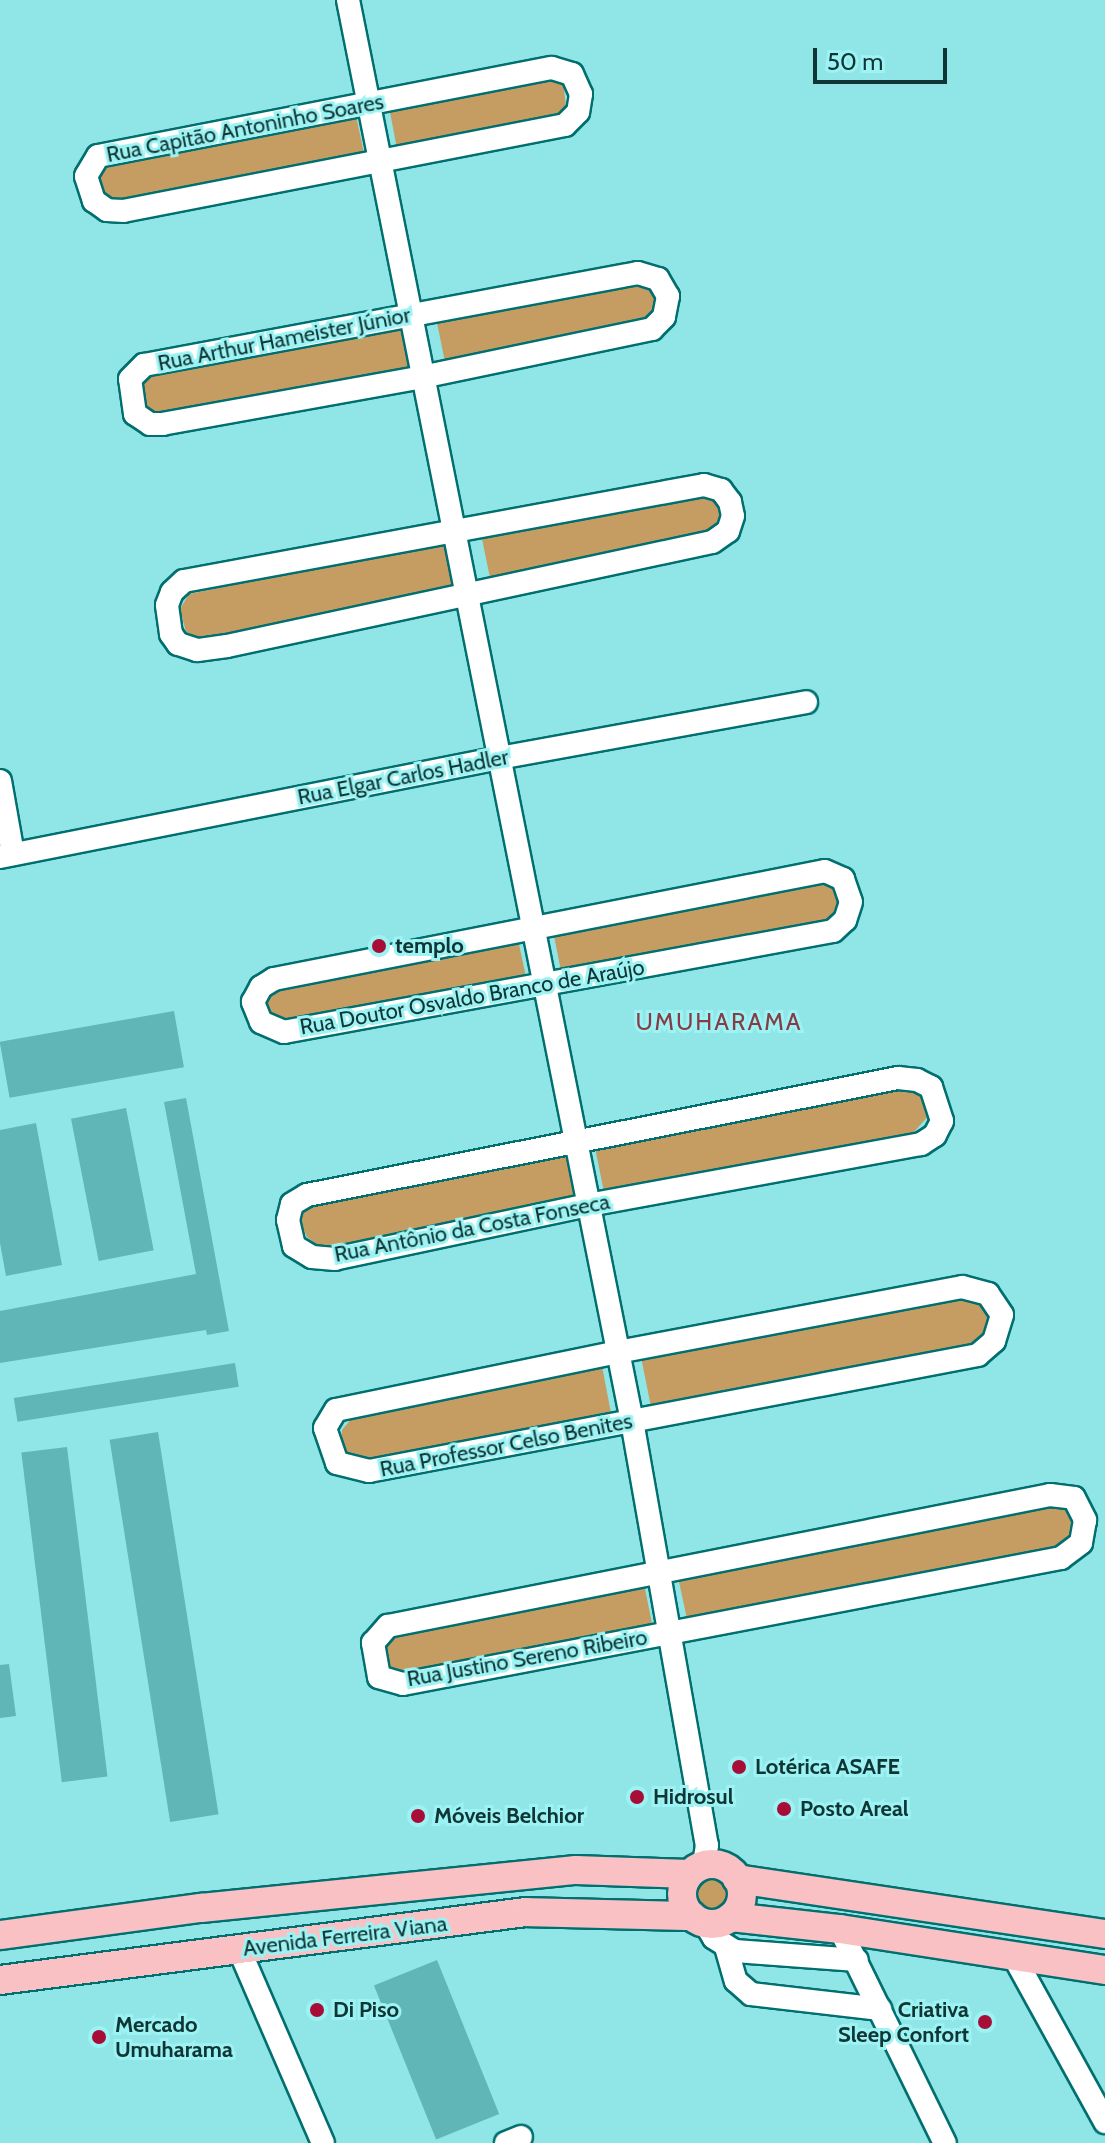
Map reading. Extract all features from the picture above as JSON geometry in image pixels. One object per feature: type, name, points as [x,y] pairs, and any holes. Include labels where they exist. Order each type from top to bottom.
[{"type":"main road","points":[[711,1866],[742,1895],[709,1919],[686,1909],[682,1891],[711,1866]]},
{"type":"main road","name":"Avenida Ferreira Viana","points":[[0,1935],[201,1908],[576,1870],[711,1866],[1105,1934]]},
{"type":"main road","name":"Avenida Ferreira Viana","points":[[0,1980],[526,1912],[709,1919],[832,1928],[1105,1970]]},
{"type":"street","points":[[348,0],[632,1421],[711,1866]]},
{"type":"street","name":"Rua Capitão Antoninho Soares","points":[[552,68],[572,74],[581,94],[578,112],[565,125],[380,160],[124,211],[107,210],[94,201],[86,176],[98,156],[552,68]]},
{"type":"street","name":"Rua Arthur Hameister Júnior","points":[[638,273],[658,279],[668,296],[664,317],[652,329],[423,377],[163,424],[150,424],[135,414],[130,379],[144,365],[638,273]]},
{"type":"street","points":[[704,485],[721,490],[730,502],[733,516],[728,531],[712,542],[466,594],[197,650],[178,644],[171,634],[167,605],[172,592],[184,581],[704,485]]},
{"type":"street","name":"Rua Elgar Carlos Hadler","points":[[7,856],[499,758],[806,702]]},
{"type":"street","points":[[0,781],[7,856]]},
{"type":"street","name":"Rua Doutor Osvaldo Branco de Araújo","points":[[825,871],[843,879],[851,902],[845,920],[833,931],[544,985],[284,1032],[261,1022],[253,1002],[261,987],[274,979],[533,925],[825,871]]},
{"type":"street","name":"Rua Antônio da Costa Fonseca","points":[[898,1078],[917,1080],[931,1087],[942,1121],[935,1135],[921,1144],[588,1205],[335,1259],[312,1257],[294,1246],[288,1220],[292,1204],[307,1195],[898,1078]]},
{"type":"street","name":"Rua Professor Celso Benites","points":[[962,1287],[988,1294],[1002,1315],[994,1341],[978,1355],[632,1421],[369,1471],[337,1463],[325,1428],[336,1410],[618,1352],[962,1287]]},
{"type":"street","name":"Rua Justino Sereno Ribeiro","points":[[1050,1495],[1074,1498],[1085,1520],[1081,1543],[1061,1558],[668,1632],[403,1684],[379,1677],[373,1643],[388,1626],[1050,1495]]},
{"type":"street","points":[[709,1919],[726,1947],[736,1981],[751,1994],[880,2009]]},
{"type":"street","points":[[798,1953],[832,1928],[857,1960],[945,2143]]},
{"type":"street","points":[[726,1947],[741,1952],[798,1953],[857,1960]]},
{"type":"street","points":[[239,1949],[323,2143]]},
{"type":"street","points":[[1013,1955],[1105,2122]]},
{"type":"shaded area","points":[[552,76],[563,82],[566,106],[557,118],[397,149],[389,107]]},
{"type":"shaded area","points":[[355,111],[364,153],[114,205],[100,198],[94,175],[105,159]]},
{"type":"shaded area","points":[[635,279],[653,284],[659,298],[648,322],[445,362],[436,318]]},
{"type":"shaded area","points":[[400,322],[410,368],[159,421],[143,414],[137,391],[145,376]]},
{"type":"shaded area","points":[[700,491],[719,498],[723,513],[716,527],[704,536],[490,578],[481,534]]},
{"type":"shaded area","points":[[444,542],[454,588],[202,639],[186,632],[180,609],[189,594]]},
{"type":"shaded area","points":[[824,878],[839,886],[844,902],[839,917],[825,925],[562,976],[553,931]]},
{"type":"shaded area","points":[[517,935],[526,977],[285,1026],[266,1018],[265,992]]},
{"type":"shaded area","points":[[900,1085],[925,1094],[932,1112],[913,1133],[604,1192],[594,1143]]},
{"type":"shaded area","points":[[568,1147],[578,1197],[332,1246],[319,1246],[307,1237],[298,1216],[313,1198]]},
{"type":"shaded area","points":[[962,1295],[985,1300],[991,1318],[981,1339],[971,1345],[651,1407],[641,1357]]},
{"type":"shaded area","points":[[602,1366],[611,1413],[367,1462],[350,1457],[341,1444],[342,1430],[354,1416]]},
{"type":"shaded area","points":[[1049,1501],[1069,1509],[1079,1521],[1073,1537],[1056,1549],[688,1624],[678,1577]]},
{"type":"shaded area","points":[[644,1584],[653,1628],[404,1677],[389,1669],[383,1644],[396,1632]]},
{"type":"shaded area","points":[[713,1877],[725,1882],[730,1894],[725,1906],[713,1911],[701,1906],[696,1894],[701,1882]]},
{"type":"building","points":[[174,1011],[184,1067],[10,1098],[0,1042]]},
{"type":"building","points":[[186,1098],[229,1331],[207,1335],[206,1330],[0,1363],[0,1311],[196,1274],[164,1102]]},
{"type":"building","points":[[126,1108],[154,1250],[99,1261],[71,1119]]},
{"type":"building","points":[[36,1123],[62,1265],[6,1276],[0,1243],[0,1130]]},
{"type":"building","points":[[235,1363],[239,1387],[18,1422],[14,1398]]},
{"type":"building","points":[[158,1432],[219,1814],[170,1822],[110,1440]]},
{"type":"building","points":[[67,1447],[107,1777],[62,1782],[21,1453]]},
{"type":"building","points":[[9,1664],[16,1716],[0,1718],[0,1665]]},
{"type":"building","points":[[437,1960],[499,2114],[436,2139],[374,1985]]},
{"type":"place","name":"templo","points":[[379,946]]},
{"type":"place","name":"Lotérica ASAFE","points":[[739,1767]]},
{"type":"place","name":"Hidrosul","points":[[637,1797]]},
{"type":"place","name":"Posto Areal","points":[[784,1809]]},
{"type":"place","name":"Móveis Belchior","points":[[418,1816]]},
{"type":"place","name":"Di Piso","points":[[317,2010]]},
{"type":"place","name":"Criativa Sleep Confort","points":[[985,2022]]},
{"type":"place","name":"Mercado Umuharama","points":[[99,2037]]},
{"type":"district","name":"UMUHARAMA","points":[[719,1022]]}]
